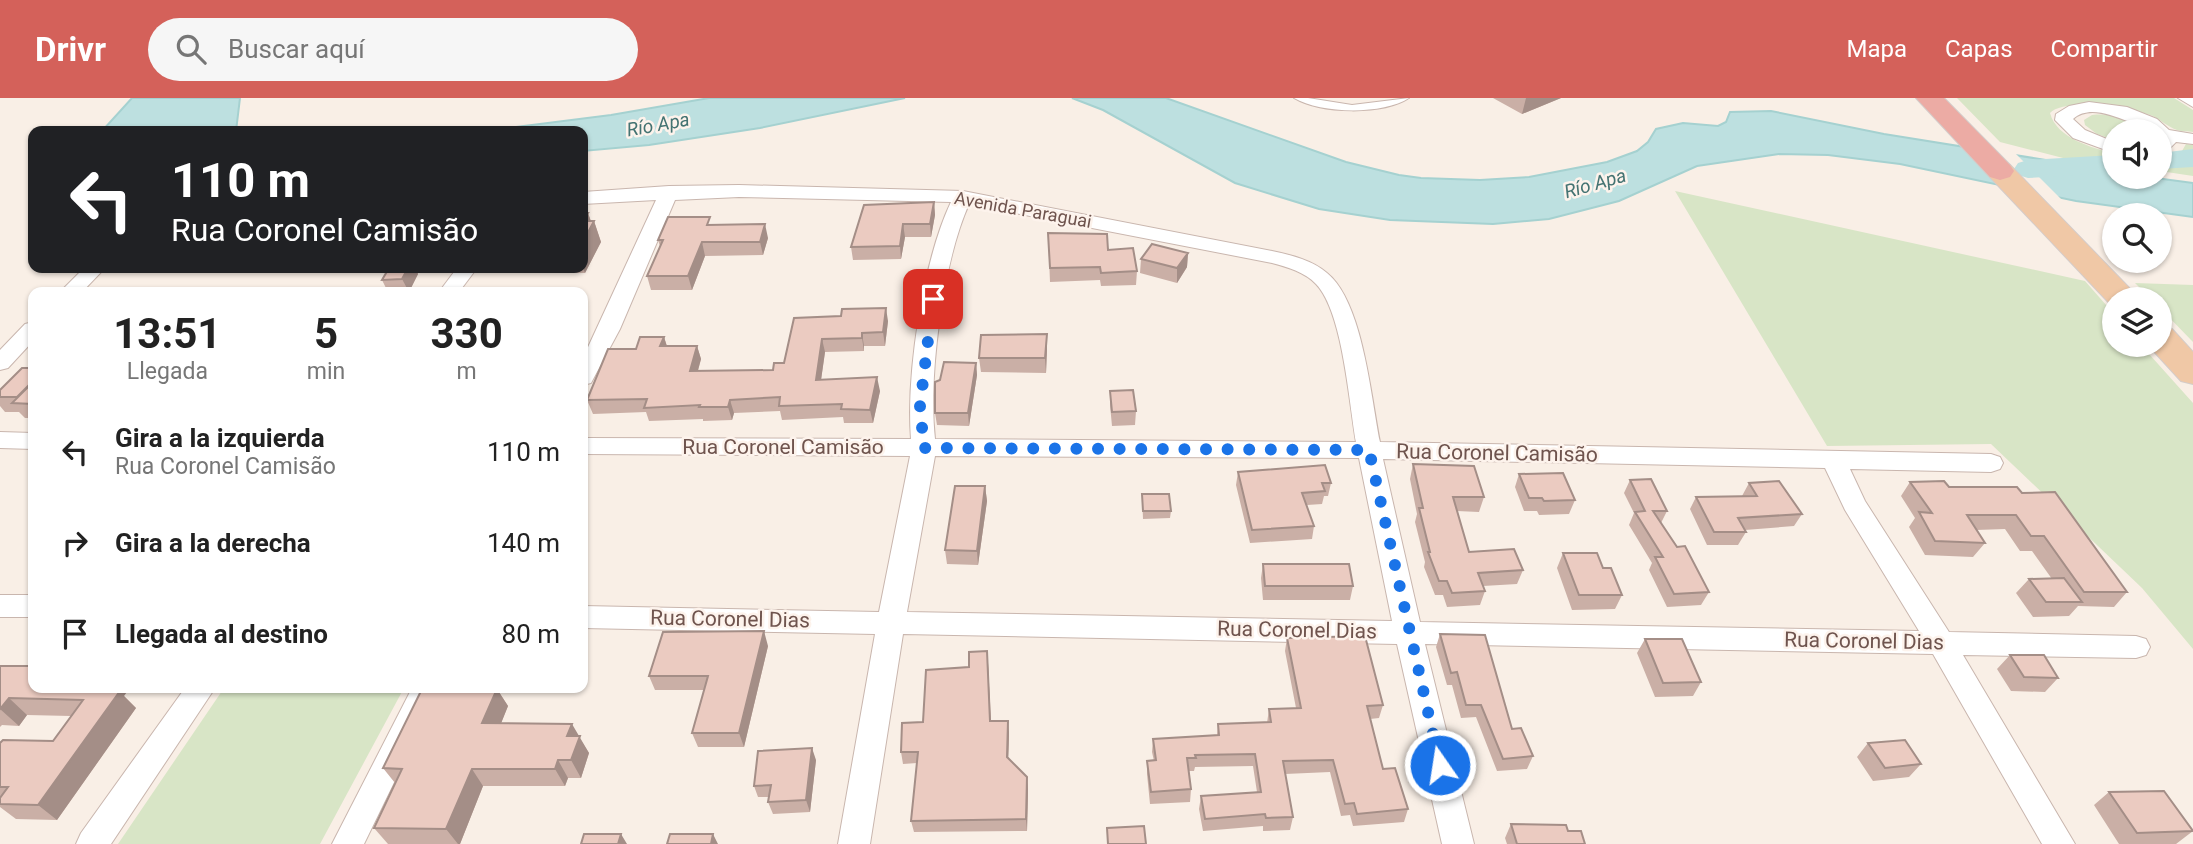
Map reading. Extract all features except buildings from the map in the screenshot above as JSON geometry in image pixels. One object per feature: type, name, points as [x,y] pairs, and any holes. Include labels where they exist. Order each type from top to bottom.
[{"type":"highway","points":[[1929,98],[2000,171]]},
{"type":"main road","points":[[2000,171],[2113,287]]},
{"type":"main road","points":[[2172,350],[2193,373]]},
{"type":"street","points":[[2186,98],[2193,103]]},
{"type":"street","points":[[2102,143],[2078,134],[2064,120],[2065,114],[2081,107],[2113,109],[2142,119]]},
{"type":"street","points":[[2172,141],[2193,139]]},
{"type":"street","name":"Avenida Paraguai","points":[[588,198],[669,192],[810,191],[962,197],[1298,264],[1327,284],[1342,317],[1369,450]]},
{"type":"street","points":[[588,369],[609,329],[669,192]]},
{"type":"street","points":[[853,844],[924,448],[920,406],[927,337],[950,225],[962,197]]},
{"type":"street","points":[[76,287],[90,273]]},
{"type":"street","points":[[0,363],[28,334]]},
{"type":"street","points":[[0,440],[28,441]]},
{"type":"street","name":"Rua Coronel Camisão","points":[[588,446],[1369,450],[1991,463]]},
{"type":"street","points":[[1369,450],[1458,844]]},
{"type":"street","points":[[1834,460],[1854,504],[1940,642],[2059,844]]},
{"type":"street","points":[[0,606],[28,607]]},
{"type":"street","name":"Rua Coronel Dias","points":[[588,617],[2136,647]]},
{"type":"street","points":[[92,844],[198,693]]},
{"type":"street","points":[[348,844],[424,693]]},
{"type":"lane","points":[[1298,98],[1338,108],[1358,109],[1381,106],[1405,98]]},
{"type":"green space","points":[[1957,98],[2174,98],[2193,110],[2193,132],[2172,128],[2172,119],[2158,119],[2129,110],[2083,105],[2057,108],[2050,113],[2054,122],[2068,136],[2102,150],[2102,161],[2085,157],[2067,159],[2000,142]]},
{"type":"green space","points":[[2092,115],[2126,119],[2102,119],[2102,136],[2085,125],[2084,120]]},
{"type":"green space","points":[[2186,144],[2193,145],[2193,176],[2172,173],[2172,154],[2182,151]]},
{"type":"green space","points":[[1675,191],[2085,281],[2102,300],[2102,357],[2152,357],[2193,403],[2193,649],[2142,588],[1991,444],[1827,446]]},
{"type":"green space","points":[[2135,283],[2193,285],[2193,342],[2172,320],[2172,287],[2139,287]]},
{"type":"green space","points":[[221,693],[401,693],[320,844],[118,844]]},
{"type":"water","points":[[132,98],[240,98],[237,126],[107,126]]},
{"type":"water","points":[[709,98],[905,98],[760,128],[649,145],[588,151],[588,126],[524,126],[611,115]]},
{"type":"water","points":[[1072,98],[1166,98],[1346,162],[1421,178],[1480,180],[1529,177],[1607,162],[1637,151],[1648,142],[1656,129],[1683,123],[1718,126],[1726,122],[1730,112],[1771,111],[1884,134],[2102,169],[2102,189],[2172,189],[2172,180],[2193,183],[2193,217],[2172,214],[2172,203],[2102,205],[1900,164],[1828,155],[1779,154],[1697,166],[1619,201],[1549,219],[1493,224],[1390,220],[1319,209],[1235,183],[1103,110]]},
{"type":"pier","points":[[1959,143],[2014,152],[2065,203],[2001,188]]},
{"type":"waterway","name":"Río Apa","points":[[2172,160],[2193,158]]},
{"type":"waterway","name":"Río Apa","points":[[2028,169],[2102,165]]},
{"type":"route","points":[[933,299],[920,406],[924,448],[1369,450],[1440,765]]}]
